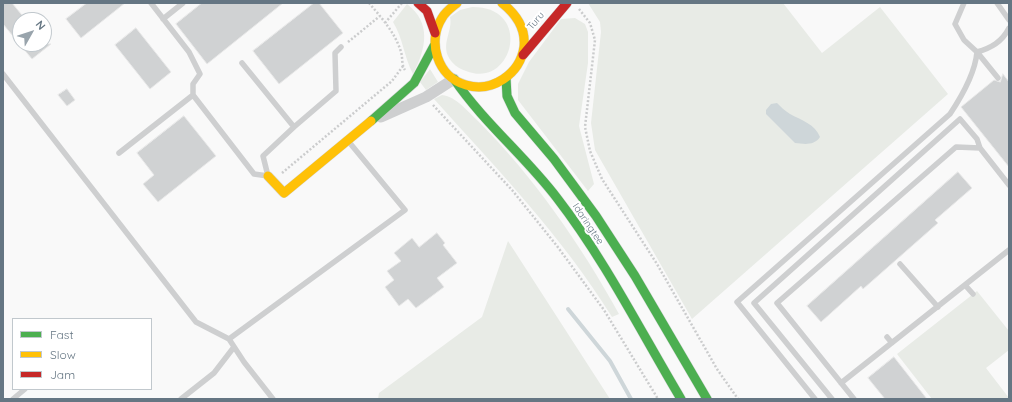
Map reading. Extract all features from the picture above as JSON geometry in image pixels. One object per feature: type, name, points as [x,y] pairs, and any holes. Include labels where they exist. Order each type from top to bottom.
[{"type":"main road","points":[[418,3],[427,11],[435,33]]},
{"type":"main road","points":[[457,3],[449,8],[440,20],[435,33],[434,46],[437,59],[444,71],[454,79],[466,85],[480,87],[494,85],[506,78]]},
{"type":"main road","points":[[504,3],[517,17],[522,26],[524,45],[523,55]]},
{"type":"main road","name":"Turu","points":[[506,78],[519,64],[523,55],[567,3]]},
{"type":"main road","points":[[271,178],[284,193],[348,142],[414,83],[434,46]]},
{"type":"main road","name":"Idaringtee","points":[[506,78],[507,96],[514,110],[584,198],[616,247],[707,399]]},
{"type":"main road","name":"Idaringtee","points":[[454,79],[468,102],[530,165],[557,197],[585,238],[681,399]]},
{"type":"street","points":[[371,122],[426,97],[454,79]]},
{"type":"lane","points":[[151,3],[189,52],[200,74],[193,84],[193,95],[254,174],[271,178]]},
{"type":"lane","points":[[163,19],[182,3]]},
{"type":"lane","points":[[964,3],[955,24],[964,40],[977,52],[998,78]]},
{"type":"lane","points":[[998,3],[1009,20]]},
{"type":"lane","points":[[977,52],[990,48],[1000,41],[1009,28]]},
{"type":"lane","points":[[271,178],[263,156],[336,91],[334,53],[341,48]]},
{"type":"lane","points":[[815,399],[737,302],[950,114],[958,102],[976,65],[977,52]]},
{"type":"lane","points":[[242,63],[294,127]]},
{"type":"lane","points":[[3,74],[196,322],[229,339],[244,362],[274,399]]},
{"type":"lane","points":[[119,153],[193,95]]},
{"type":"lane","points":[[832,399],[754,303],[960,119],[977,139],[980,148],[1009,185]]},
{"type":"lane","points":[[229,339],[405,210],[348,142]]},
{"type":"lane","points":[[854,399],[777,303],[956,147],[980,148]]},
{"type":"lane","points":[[841,383],[1009,250]]},
{"type":"lane","points":[[900,264],[938,306]]},
{"type":"lane","points":[[965,285],[973,294]]},
{"type":"lane","points":[[887,337],[892,343]]},
{"type":"lane","points":[[182,399],[214,373],[234,347]]},
{"type":"lane","points":[[13,399],[24,390]]},
{"type":"path","points":[[369,3],[386,23],[401,51],[402,66],[414,83]]},
{"type":"path","points":[[386,23],[402,3]]},
{"type":"path","points":[[578,8],[590,23],[595,40],[585,127],[590,151],[602,179],[657,264],[717,369],[738,399]]},
{"type":"path","points":[[341,48],[380,16]]},
{"type":"path","points":[[271,178],[392,81],[402,66]]},
{"type":"path","points":[[426,97],[453,129],[512,190],[557,246],[604,310],[658,399]]},
{"type":"shaded area","points":[[588,3],[783,3],[822,53],[880,7],[948,94],[692,319],[595,150],[591,123],[601,32],[600,22]]},
{"type":"shaded area","points":[[407,4],[415,11],[420,19],[424,37],[421,55],[413,74],[407,61],[399,34],[393,22]]},
{"type":"shaded area","points":[[472,7],[491,10],[504,19],[510,32],[510,46],[505,59],[495,69],[482,74],[466,71],[458,67],[449,59],[446,51],[451,22],[450,17],[460,10]]},
{"type":"shaded area","points":[[575,18],[585,24],[588,32],[588,63],[579,126],[594,184],[588,191],[518,100],[518,84],[529,62],[561,19]]},
{"type":"shaded area","points":[[430,69],[438,82],[426,90],[420,82]]},
{"type":"shaded area","points":[[442,95],[452,98],[462,105],[499,143],[537,188],[589,263],[619,314],[612,317],[572,258],[528,204],[434,99]]},
{"type":"shaded area","points":[[777,103],[788,113],[815,129],[820,137],[818,140],[809,144],[795,143],[766,114],[766,110],[771,104]]},
{"type":"shaded area","points":[[508,241],[610,399],[378,399],[379,393],[482,317]]},
{"type":"shaded area","points":[[977,291],[1009,331],[1009,350],[986,368],[1009,398],[932,399],[897,354]]},
{"type":"building","points":[[3,3],[12,3],[19,12],[12,12],[12,35],[3,24]]},
{"type":"building","points":[[87,3],[125,3],[81,38],[66,19]]},
{"type":"building","points":[[202,3],[283,3],[207,64],[176,24]]},
{"type":"building","points":[[314,3],[319,3],[343,33],[279,84],[253,51]]},
{"type":"building","points":[[136,28],[171,72],[150,89],[115,45]]},
{"type":"building","points":[[26,52],[41,52],[32,59]]},
{"type":"building","points":[[1003,74],[1009,82],[1009,167],[961,107],[994,80],[1000,82]]},
{"type":"building","points":[[67,89],[75,100],[67,106],[58,95]]},
{"type":"building","points":[[184,116],[216,156],[158,202],[143,184],[154,175],[137,153]]},
{"type":"building","points":[[958,172],[972,188],[935,220],[938,223],[863,289],[861,286],[821,322],[807,306]]},
{"type":"building","points":[[437,233],[445,243],[443,245],[457,263],[437,278],[444,287],[416,308],[408,299],[399,306],[385,287],[394,280],[387,271],[401,261],[394,253],[412,238],[419,247]]},
{"type":"building","points":[[894,357],[927,399],[885,399],[868,378]]},
{"type":"waterway","points":[[568,309],[610,361],[631,399]]},
{"type":"traffic: fast","points":[[371,121],[414,83],[434,46]]},
{"type":"traffic: fast","points":[[506,78],[507,96],[515,113],[554,159],[596,216],[635,276],[707,399]]},
{"type":"traffic: fast","points":[[454,79],[478,110],[532,168],[557,198],[607,271],[681,399]]},
{"type":"traffic: slow","points":[[457,3],[442,18],[435,37],[435,47],[442,66],[448,74],[456,81],[476,87],[495,84],[503,79],[511,73],[521,57],[524,47],[522,28],[516,17],[502,3]]},
{"type":"traffic: slow","points":[[268,176],[284,193],[371,121]]},
{"type":"traffic: jam","points":[[418,3],[427,11],[435,33]]},
{"type":"traffic: jam","points":[[523,55],[567,3]]}]
